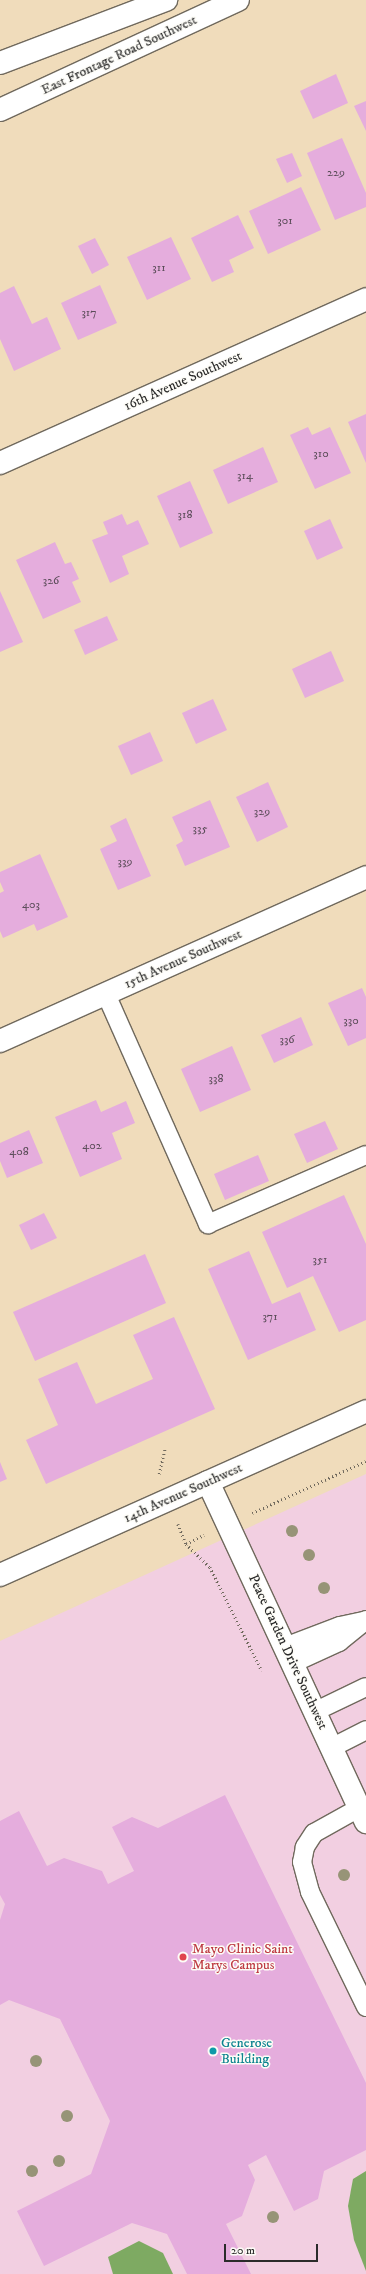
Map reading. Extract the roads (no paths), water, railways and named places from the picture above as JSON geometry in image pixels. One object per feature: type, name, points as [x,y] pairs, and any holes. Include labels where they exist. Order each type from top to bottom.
[{"type":"main road","points":[[0,63],[166,0]]},
{"type":"main road","name":"East Frontage Road Southwest","points":[[0,110],[238,0]]},
{"type":"main road","name":"16th Avenue Southwest","points":[[0,463],[366,299]]},
{"type":"main road","name":"15th Avenue Southwest","points":[[0,1041],[366,877]]},
{"type":"main road","name":"14th Avenue Southwest","points":[[0,1575],[366,1411]]},
{"type":"main road","name":"Peace Garden Drive Southwest","points":[[208,1482],[316,1711],[362,1815]]},
{"type":"lane","points":[[106,994],[208,1224],[366,1155]]},
{"type":"lane","points":[[289,1655],[339,1642],[365,1620]]},
{"type":"lane","points":[[316,1711],[366,1687]]},
{"type":"lane","points":[[332,1747],[366,1730]]},
{"type":"lane","points":[[362,1815],[314,1833],[305,1847],[302,1862],[310,1892],[366,2007]]},
{"type":"place","name":"Mayo Clinic Saint Marys Campus","points":[[183,1957]]},
{"type":"place","name":"Generose Building","points":[[213,2051]]}]
